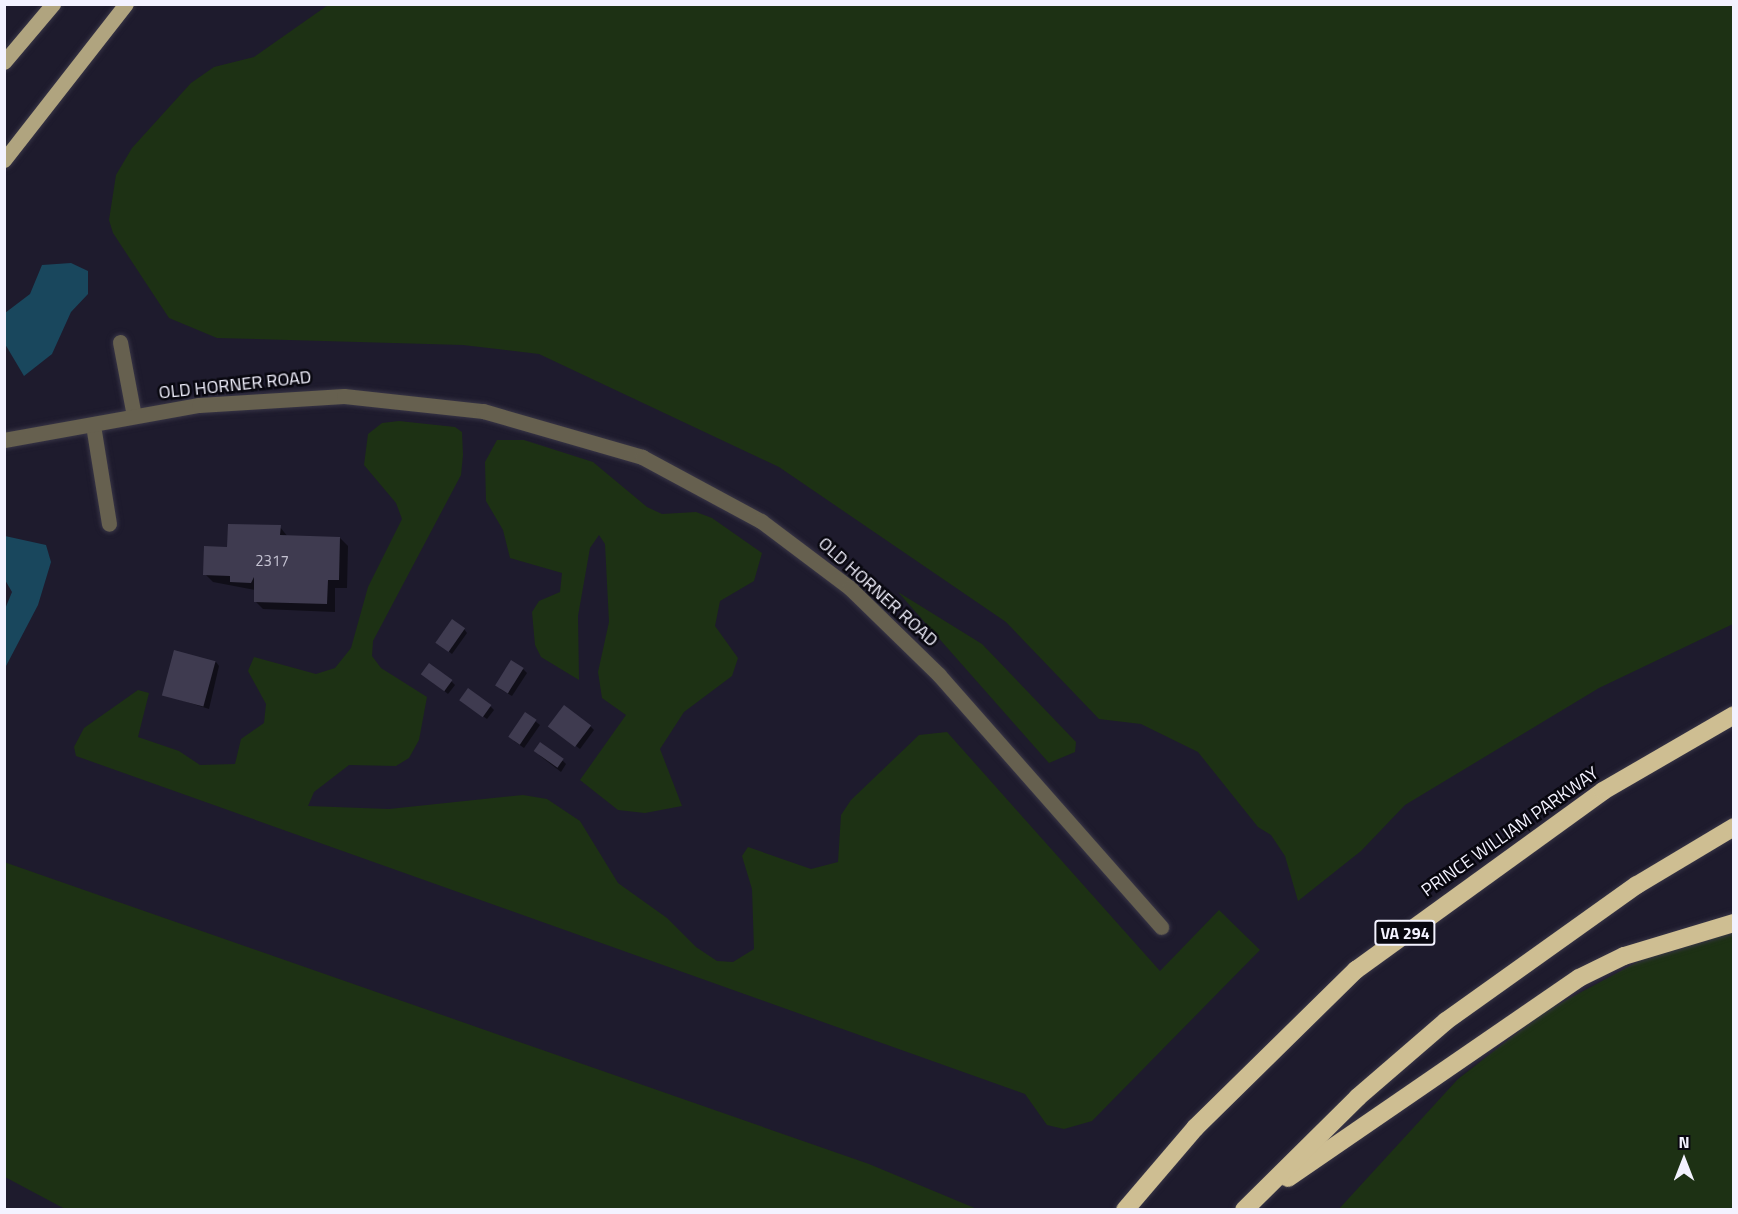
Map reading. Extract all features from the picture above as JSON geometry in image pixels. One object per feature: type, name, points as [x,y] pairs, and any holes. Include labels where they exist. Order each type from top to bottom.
[{"type":"highway","name":"PRINCE WILLIAM PARKWAY","points":[[1125,1209],[1195,1128],[1356,970],[1604,791],[1734,716]]},
{"type":"highway","points":[[1244,1209],[1358,1096],[1446,1021],[1636,885],[1734,827]]},
{"type":"highway","points":[[1244,1209],[1543,999],[1624,956],[1734,923]]},
{"type":"highway","points":[[1112,1209],[1195,1128]]},
{"type":"main road","points":[[4,62],[52,4]]},
{"type":"main road","points":[[4,160],[126,4]]},
{"type":"street","points":[[120,342],[134,416]]},
{"type":"street","name":"OLD HORNER ROAD","points":[[4,440],[93,426],[134,416],[278,397],[398,399],[532,422],[642,457],[728,501],[818,561],[939,675],[1161,927]]},
{"type":"street","points":[[93,426],[110,524]]},
{"type":"green space","points":[[328,5],[1733,5],[1733,624],[1599,688],[1405,805],[1361,851],[1298,901],[1285,856],[1271,835],[1258,827],[1198,752],[1141,724],[1099,719],[1006,622],[779,467],[539,354],[463,345],[217,338],[169,318],[113,233],[109,220],[116,175],[132,148],[191,83],[214,67],[254,57]]},
{"type":"green space","points":[[399,421],[455,427],[462,432],[461,475],[373,641],[372,656],[381,668],[427,697],[419,740],[409,758],[396,766],[349,765],[314,792],[308,806],[389,809],[523,795],[547,799],[580,821],[618,883],[667,918],[696,947],[717,961],[733,962],[754,949],[752,889],[742,856],[748,847],[811,869],[838,862],[841,815],[851,800],[919,735],[947,732],[1160,971],[1219,910],[1260,950],[1092,1121],[1064,1129],[1047,1125],[1025,1094],[76,756],[74,747],[84,728],[138,690],[149,693],[138,737],[179,751],[200,765],[235,764],[241,739],[264,723],[266,704],[248,671],[254,657],[316,674],[335,668],[351,648],[368,587],[402,519],[396,503],[364,465],[368,434],[382,423]]},
{"type":"green space","points":[[497,440],[524,440],[593,462],[647,507],[662,514],[696,512],[712,518],[762,553],[754,581],[720,601],[715,626],[738,658],[732,676],[684,712],[660,749],[682,806],[645,813],[618,810],[580,780],[626,715],[602,698],[598,672],[609,622],[605,544],[599,535],[590,548],[578,616],[579,680],[541,657],[535,645],[532,612],[539,601],[560,592],[562,573],[510,558],[503,530],[486,501],[485,462]]},
{"type":"green space","points":[[898,592],[982,644],[1076,742],[1075,752],[1049,763]]},
{"type":"green space","points":[[4,862],[869,1164],[977,1209],[65,1209],[5,1177]]},
{"type":"green space","points":[[1733,932],[1733,1209],[1338,1210],[1458,1079],[1544,1012],[1641,960]]},
{"type":"water","points":[[71,263],[88,271],[88,294],[71,312],[52,354],[24,376],[5,344],[5,313],[30,294],[42,265]]},
{"type":"water","points":[[5,536],[46,545],[51,562],[38,605],[5,668],[5,609],[12,592],[5,580]]},
{"type":"building","points":[[228,524],[281,525],[280,535],[340,537],[339,580],[328,580],[327,604],[254,602],[254,577],[251,583],[230,582],[230,576],[203,575],[204,546],[227,547]]},
{"type":"building","points":[[452,619],[465,628],[448,652],[435,643]]},
{"type":"building","points":[[174,650],[216,661],[203,707],[162,695]]},
{"type":"building","points":[[511,660],[524,668],[508,693],[495,685]]},
{"type":"building","points":[[429,663],[452,680],[444,691],[421,674]]},
{"type":"building","points":[[468,688],[491,705],[483,717],[459,700]]},
{"type":"building","points":[[564,705],[591,725],[575,747],[548,727]]},
{"type":"building","points":[[525,712],[537,720],[520,745],[508,737]]},
{"type":"building","points":[[540,742],[564,759],[557,768],[534,751]]}]
